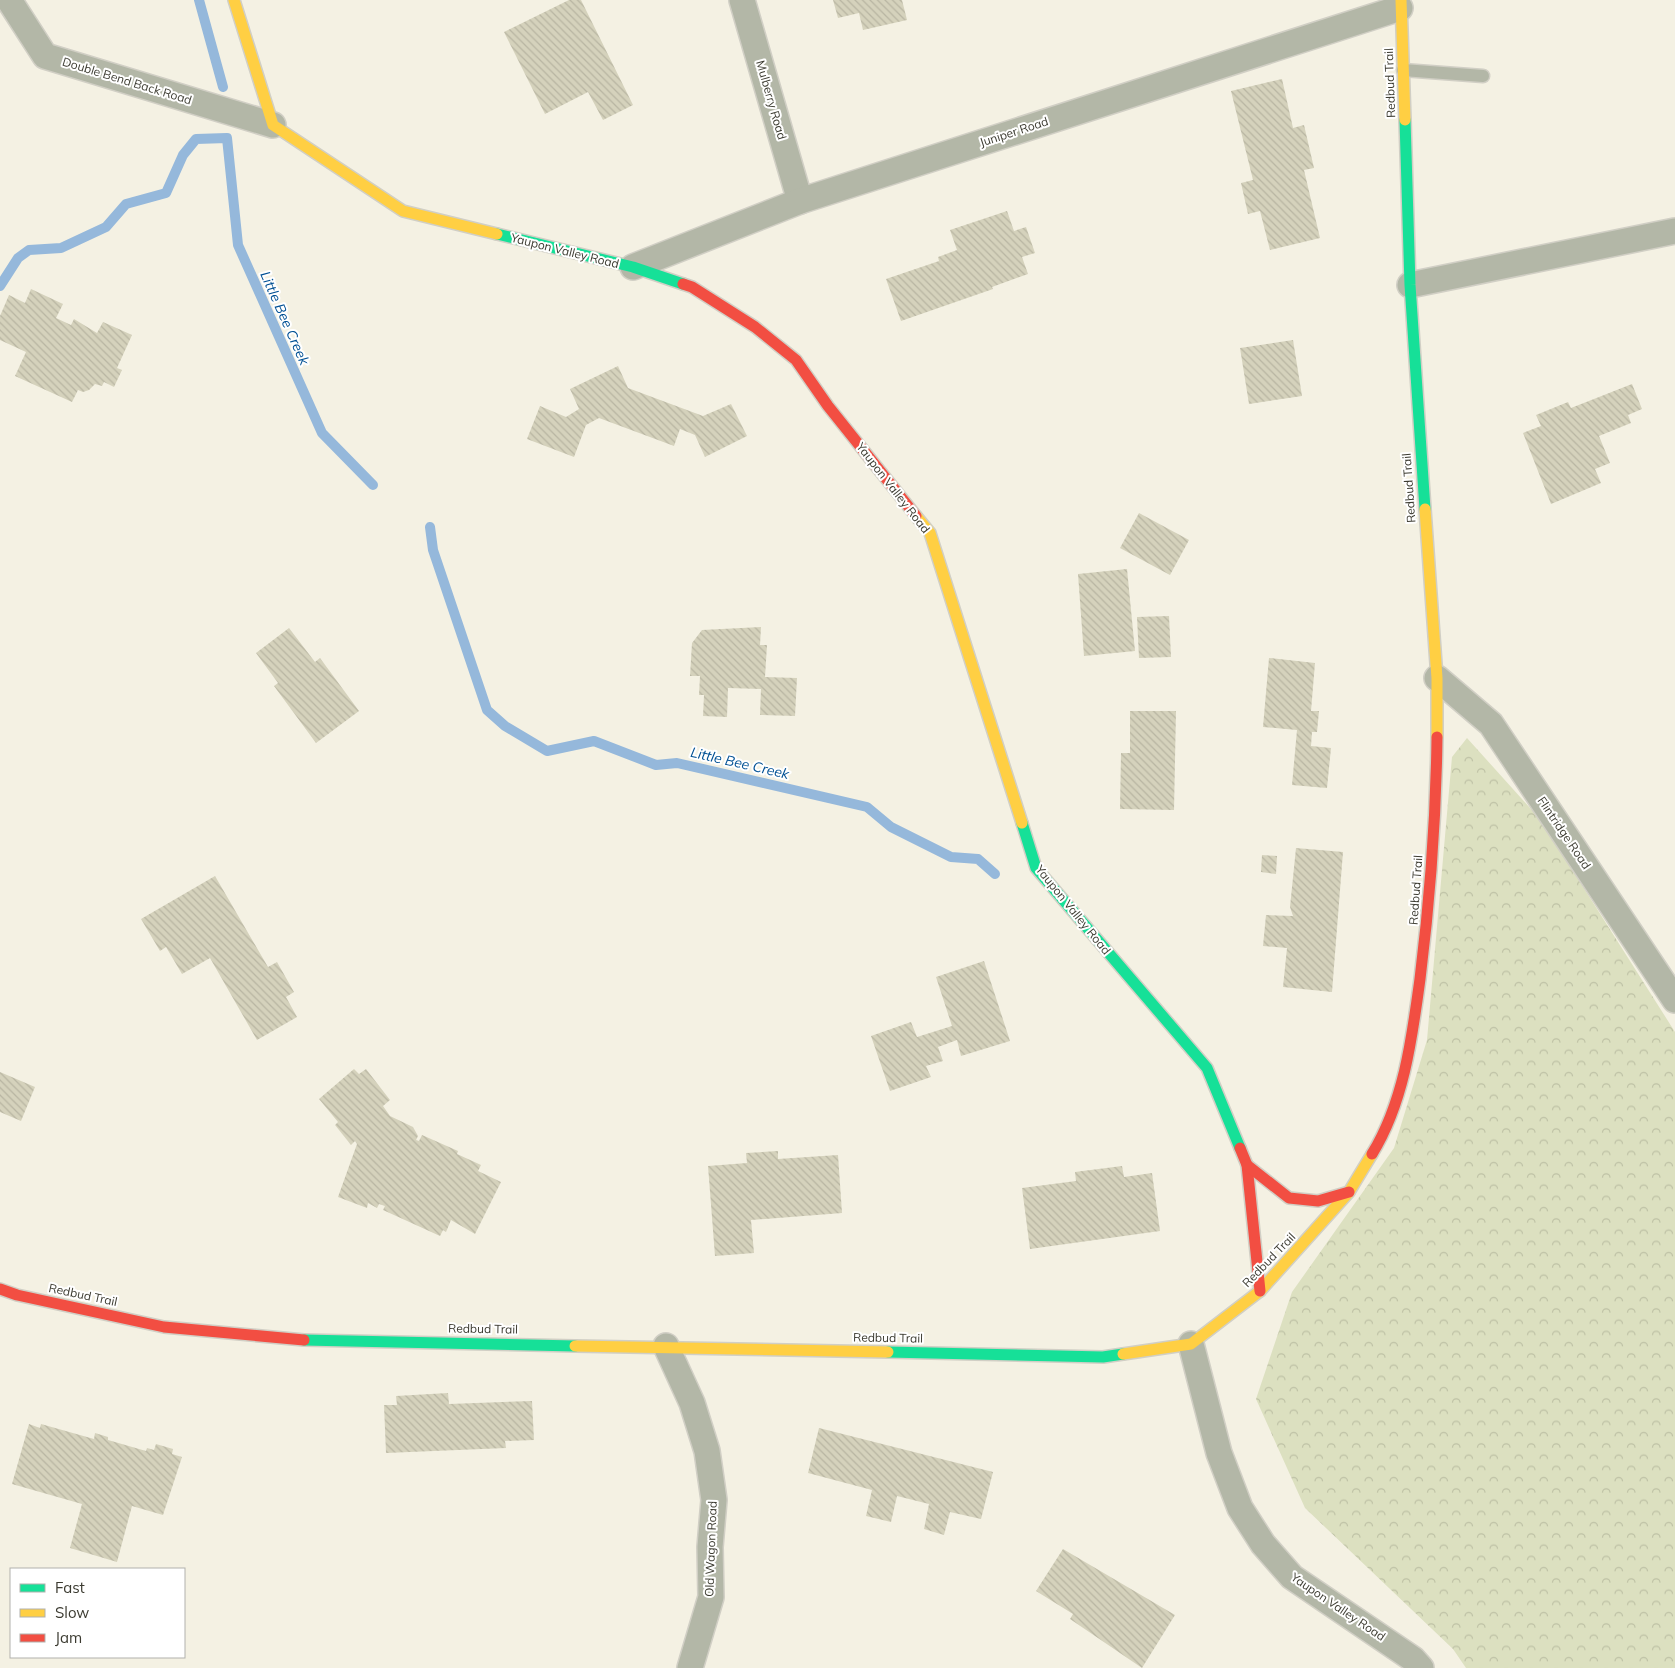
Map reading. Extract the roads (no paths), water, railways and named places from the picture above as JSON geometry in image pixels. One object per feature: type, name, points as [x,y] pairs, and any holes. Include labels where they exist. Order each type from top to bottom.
[{"type":"street","name":"Double Bend Back Road","points":[[9,0],[45,56],[273,125]]},
{"type":"street","points":[[234,0],[273,125]]},
{"type":"street","name":"Mulberry Road","points":[[742,0],[800,201]]},
{"type":"street","name":"Juniper Road","points":[[633,268],[800,201],[1401,4]]},
{"type":"street","name":"Redbud Trail","points":[[0,1289],[17,1295],[164,1327],[303,1340],[666,1346],[1103,1357],[1191,1344],[1260,1291],[1349,1192],[1376,1148],[1400,1092],[1414,1022],[1427,924],[1436,804],[1437,678],[1410,285],[1401,4]]},
{"type":"street","name":"Yaupon Valley Road","points":[[273,125],[403,211],[633,268],[692,287],[755,327],[796,360],[828,406],[930,534],[1036,868],[1208,1068],[1247,1165],[1260,1291]]},
{"type":"street","points":[[1410,285],[1675,231]]},
{"type":"street","name":"Flintridge Road","points":[[1437,678],[1491,724],[1675,1000]]},
{"type":"street","points":[[1247,1165],[1289,1198],[1318,1201],[1349,1192]]},
{"type":"street","name":"Yaupon Valley Road","points":[[1191,1344],[1219,1453],[1240,1508],[1264,1544],[1292,1578],[1361,1622],[1413,1659],[1421,1668]]},
{"type":"street","name":"Old Wagon Road","points":[[666,1346],[692,1402],[707,1451],[714,1500],[710,1546],[711,1597],[690,1668]]},
{"type":"lane","points":[[1403,70],[1483,76]]},
{"type":"waterway","name":"Little Bee Creek","points":[[199,0],[223,87]]},
{"type":"waterway","name":"Little Bee Creek","points":[[0,286],[18,258],[29,250],[61,248],[106,227],[126,204],[166,193],[183,155],[196,139],[227,138],[238,245],[322,433],[373,485]]},
{"type":"waterway","name":"Little Bee Creek","points":[[430,527],[433,550],[487,710],[505,726],[547,751],[594,741],[656,765],[677,763],[867,807],[891,827],[951,857],[978,859],[995,874]]}]
